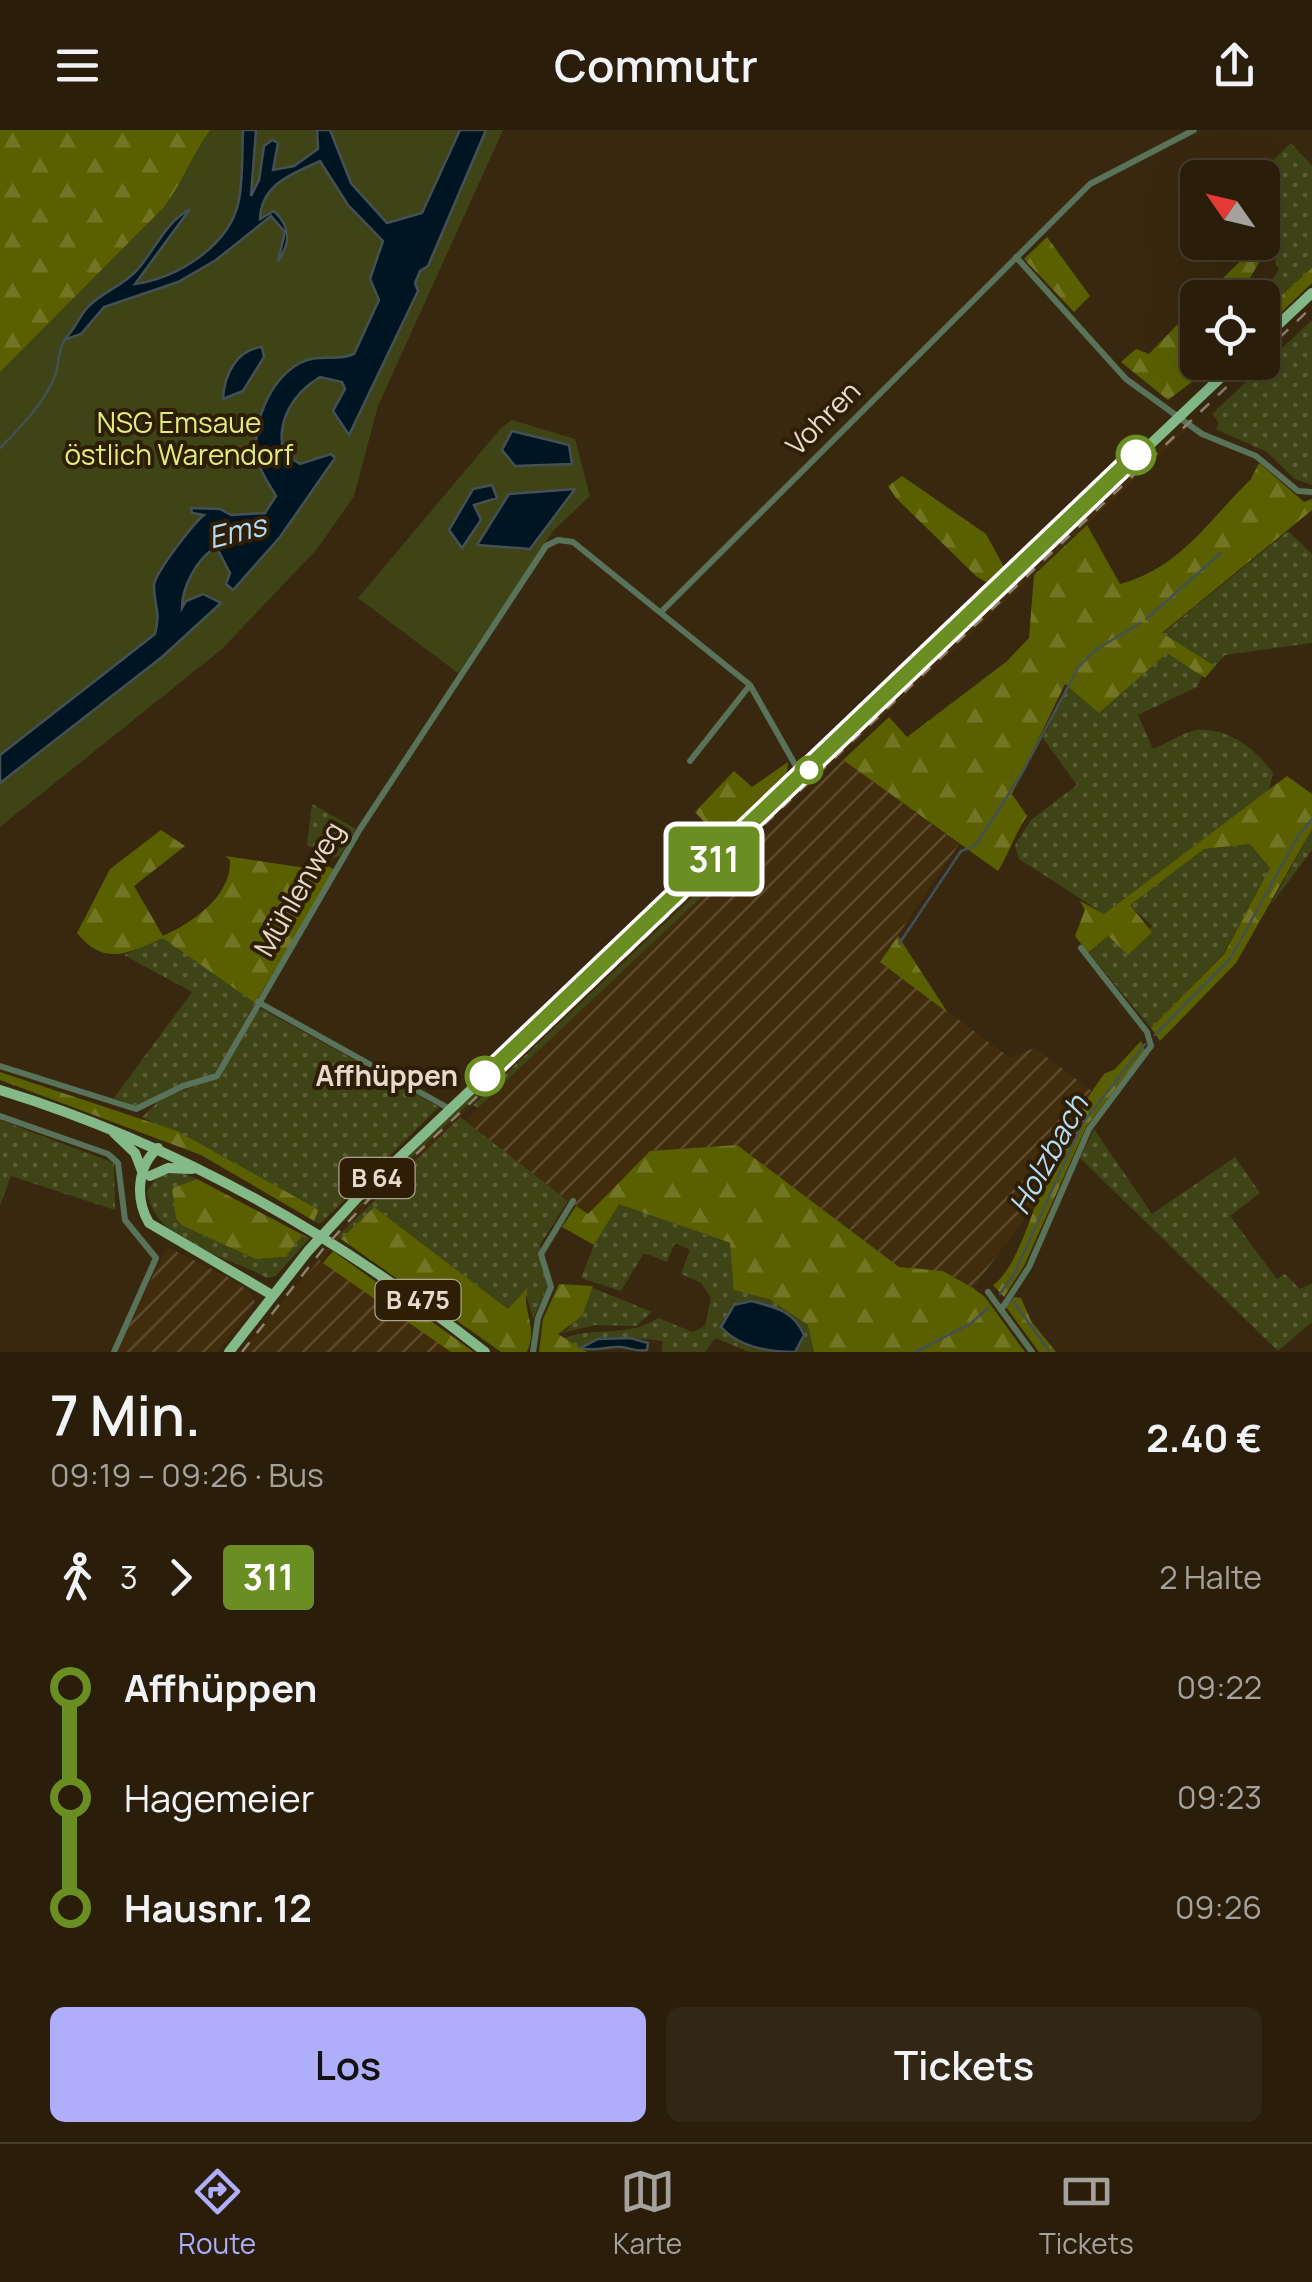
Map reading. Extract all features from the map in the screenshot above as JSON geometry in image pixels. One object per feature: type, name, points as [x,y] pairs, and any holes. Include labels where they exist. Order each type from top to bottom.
[{"type":"main road","points":[[1280,323],[1312,293]]},
{"type":"main road","name":"B 64","points":[[228,1352],[338,1217],[1218,380]]},
{"type":"main road","name":"B 475","points":[[0,1090],[106,1126],[207,1171],[348,1252],[485,1352]]},
{"type":"main road","points":[[106,1126],[135,1153],[146,1175]]},
{"type":"main road","points":[[158,1148],[140,1192],[143,1213],[157,1231],[218,1260],[272,1295]]},
{"type":"main road","points":[[146,1175],[174,1167],[207,1171]]},
{"type":"street","name":"Vohren","points":[[662,612],[1090,184],[1194,130]]},
{"type":"street","points":[[1016,257],[1126,379],[1175,418],[1267,463],[1298,491],[1312,492]]},
{"type":"street","name":"Mühlenweg","points":[[0,1066],[142,1109],[171,1091],[217,1076],[258,1002],[452,686],[546,546],[558,540],[573,542],[662,612]]},
{"type":"street","points":[[662,612],[750,685],[802,776]]},
{"type":"street","points":[[690,761],[750,685]]},
{"type":"street","points":[[1000,1310],[1028,1267],[1089,1129],[1151,1046],[1147,1032],[1080,948]]},
{"type":"street","points":[[258,1002],[450,1109]]},
{"type":"street","points":[[0,1116],[108,1154],[118,1163],[125,1220],[156,1258],[114,1352]]},
{"type":"street","points":[[534,1352],[538,1318],[552,1288],[543,1246],[572,1201]]},
{"type":"street","points":[[988,1292],[1032,1352]]},
{"type":"shaded area","points":[[1192,418],[1194,421],[1156,459],[367,1205],[248,1352],[241,1352],[365,1202]]},
{"type":"shaded area","points":[[843,760],[959,844],[880,962],[1009,1057],[1035,1048],[1092,1091],[1029,1213],[973,1288],[943,1271],[899,1267],[737,1145],[650,1151],[587,1214],[463,1123]]},
{"type":"shaded area","points":[[167,1247],[228,1277],[251,1293],[255,1303],[217,1352],[117,1352]]},
{"type":"shaded area","points":[[319,1260],[389,1307],[451,1352],[248,1352]]},
{"type":"green space","points":[[0,130],[243,130],[0,458]]},
{"type":"green space","name":"NSG Emsaue östlich Warendorf","points":[[210,130],[503,130],[378,406],[354,496],[318,548],[222,649],[0,827],[0,372],[164,207]]},
{"type":"green space","points":[[1291,143],[1312,166],[1312,268],[1280,297],[1280,280],[1271,280],[1279,270],[1275,261],[1280,260],[1281,245],[1280,160],[1274,160]]},
{"type":"green space","points":[[1047,237],[1090,296],[1074,312],[1024,259]]},
{"type":"green space","points":[[1242,260],[1261,260],[1249,280],[1221,280]]},
{"type":"green space","points":[[1312,268],[1312,283],[1280,314],[1280,297]]},
{"type":"green space","points":[[1312,320],[1312,485],[1295,479],[1267,452],[1216,429],[1219,423],[1212,414],[1248,380],[1280,380],[1280,350]]},
{"type":"green space","points":[[1180,322],[1180,380],[1194,380],[1168,400],[1121,362],[1136,349],[1149,354]]},
{"type":"green space","points":[[512,420],[575,439],[590,496],[554,530],[458,673],[358,598],[501,428]]},
{"type":"green space","points":[[1259,463],[1304,502],[1312,499],[1312,510],[1162,633],[1215,666],[1205,678],[1167,653],[1099,713],[1065,684],[1012,794],[1027,816],[998,871],[843,760],[889,717],[907,737],[1006,662],[1029,638],[1034,575],[1087,525],[1120,584],[1141,577],[1192,541],[1251,479]]},
{"type":"green space","points":[[902,476],[986,534],[1004,567],[986,582],[977,577],[896,498],[888,486]]},
{"type":"green space","points":[[1115,491],[332,1233],[424,1141]]},
{"type":"green space","points":[[1288,531],[1312,554],[1312,643],[1225,655],[1215,666],[1162,634]]},
{"type":"green space","points":[[1167,652],[1202,676],[1197,687],[1138,715],[1153,749],[1193,731],[1221,733],[1241,742],[1266,764],[1273,773],[1269,790],[1104,914],[1019,859],[1015,845],[1031,820],[1077,785],[1043,738],[1068,686],[1099,713]]},
{"type":"green space","points":[[788,762],[786,779],[720,839],[695,812],[734,771],[752,787]]},
{"type":"green space","points":[[1287,776],[1312,794],[1312,829],[1236,963],[1160,1041],[1151,1028],[1224,954],[1270,868],[1250,844],[1204,849],[1130,905],[1152,932],[1128,955],[1108,936],[1088,953],[1075,936],[1085,910],[1080,901],[1104,914]]},
{"type":"green space","points":[[312,804],[356,829],[340,856],[333,858],[307,845]]},
{"type":"green space","points":[[1312,829],[1312,850],[1270,906]]},
{"type":"green space","points":[[161,830],[185,846],[134,886],[163,936],[197,916],[217,896],[229,873],[230,860],[225,856],[306,868],[309,855],[335,870],[255,1003],[163,938],[117,954],[97,950],[77,933],[110,869]]},
{"type":"green space","points":[[1250,844],[1271,869],[1223,954],[1151,1028],[1089,953],[1108,936],[1128,954],[1152,926],[1129,905],[1204,849]]},
{"type":"green space","points":[[717,874],[721,878],[478,1108],[473,1105]]},
{"type":"green space","points":[[898,936],[948,1013],[880,962]]},
{"type":"green space","points":[[163,937],[255,1003],[216,1073],[134,1106],[114,1098],[192,992],[124,955]]},
{"type":"green space","points":[[262,1009],[439,1107],[320,1224],[314,1221],[319,1211],[142,1117],[163,1097],[219,1078],[255,1012]]},
{"type":"green space","points":[[1141,1041],[1145,1050],[1086,1127],[1024,1266],[1004,1297],[993,1285],[1012,1261],[1067,1133],[1104,1074],[1115,1069]]},
{"type":"green space","points":[[0,1072],[177,1131],[319,1210],[314,1221],[201,1155],[0,1080]]},
{"type":"green space","points":[[460,1117],[568,1201],[540,1245],[548,1286],[533,1319],[525,1290],[508,1309],[374,1207],[341,1239],[338,1236]]},
{"type":"green space","points":[[0,1120],[114,1163],[115,1210],[11,1176],[0,1205]]},
{"type":"green space","points":[[1094,1129],[1152,1214],[1235,1157],[1260,1193],[1230,1216],[1277,1279],[1285,1274],[1300,1289],[1312,1283],[1312,1322],[1278,1351],[1080,1158]]},
{"type":"green space","points":[[737,1145],[899,1267],[943,1271],[973,1288],[985,1297],[1025,1352],[814,1352],[808,1325],[769,1299],[734,1290],[730,1243],[619,1204],[594,1245],[562,1227],[576,1206],[588,1214],[650,1151]]},
{"type":"green space","points":[[181,1172],[197,1179],[172,1188],[176,1219],[183,1226],[254,1259],[285,1257],[303,1235],[310,1238],[276,1276],[267,1278],[194,1245],[163,1223],[152,1209],[147,1191],[158,1176]]},
{"type":"green space","points":[[197,1179],[303,1235],[285,1257],[255,1259],[183,1226],[176,1219],[172,1188]]},
{"type":"green space","points":[[619,1203],[731,1244],[735,1289],[769,1299],[809,1326],[814,1352],[749,1352],[715,1338],[705,1352],[662,1352],[663,1341],[632,1338],[609,1338],[581,1348],[564,1338],[635,1328],[658,1318],[693,1332],[705,1326],[711,1298],[701,1283],[681,1274],[690,1250],[675,1243],[667,1262],[644,1253],[621,1291],[581,1278],[594,1245]]},
{"type":"green space","points":[[374,1207],[508,1309],[528,1287],[526,1303],[531,1334],[527,1352],[501,1352],[341,1239]]},
{"type":"green space","points":[[333,1251],[474,1352],[451,1352],[323,1263]]},
{"type":"green space","points":[[559,1284],[593,1286],[582,1316],[558,1334],[587,1352],[539,1352],[543,1319]]},
{"type":"green space","points":[[593,1288],[652,1312],[636,1326],[595,1325],[557,1334],[568,1329]]},
{"type":"green space","points":[[1014,1297],[1021,1298],[1031,1321],[1056,1352],[1039,1352],[1006,1307]]},
{"type":"water","name":"Ems","points":[[243,130],[256,130],[251,196],[259,180],[264,146],[272,140],[278,143],[273,170],[294,166],[318,149],[317,130],[330,130],[351,183],[387,223],[422,213],[460,130],[486,130],[428,266],[420,271],[415,283],[418,291],[349,435],[333,411],[345,389],[342,382],[320,377],[302,391],[288,410],[282,431],[284,454],[300,464],[331,454],[335,458],[280,537],[233,590],[226,584],[230,573],[219,552],[213,549],[207,554],[187,583],[182,608],[186,601],[203,594],[221,603],[162,657],[0,783],[0,755],[155,634],[156,580],[175,549],[204,515],[192,513],[191,508],[220,509],[231,515],[265,513],[276,496],[259,464],[256,447],[260,419],[271,392],[289,371],[306,360],[354,354],[379,300],[370,279],[383,241],[348,205],[320,161],[280,182],[266,197],[260,219],[274,211],[286,229],[287,241],[278,261],[285,232],[271,216],[216,260],[178,282],[104,307],[81,334],[64,340],[93,302],[138,269],[181,215],[190,209],[135,284],[184,267],[225,232],[239,200]]},
{"type":"water","points":[[262,347],[264,357],[243,391],[223,399],[233,365],[245,353]]},
{"type":"water","points":[[512,431],[569,445],[572,464],[515,466],[502,450]]},
{"type":"water","points":[[492,485],[497,498],[474,505],[481,520],[462,548],[449,530],[473,489]]},
{"type":"water","points":[[575,489],[530,549],[477,545],[509,494]]},
{"type":"water","points":[[751,1301],[776,1308],[795,1320],[804,1335],[795,1352],[755,1347],[721,1327],[734,1305]]},
{"type":"water","points":[[630,1338],[648,1343],[647,1350],[581,1348],[598,1339]]},
{"type":"waterway","points":[[0,448],[45,395],[66,338]]},
{"type":"waterway","points":[[1146,619],[1221,553]]},
{"type":"waterway","points":[[899,944],[961,851],[975,846],[1021,775],[1078,668],[1094,651],[1140,623]]},
{"type":"waterway","name":"Holzbach","points":[[1155,1035],[1230,959],[1298,836],[1312,819]]},
{"type":"waterway","name":"Holzbach","points":[[1000,1294],[1014,1274],[1082,1124],[1145,1044]]},
{"type":"waterway","points":[[1013,1301],[1050,1352]]},
{"type":"waterway","name":"Holzbach","points":[[915,1352],[970,1324],[988,1308]]},
{"type":"railway","points":[[1280,337],[1312,307]]},
{"type":"railway","points":[[242,1352],[323,1249],[373,1195],[1234,380]]},
{"type":"bus line","name":"311","points":[[485,1076],[1050,542],[1136,455]]},
{"type":"place","name":"Affhüppen","points":[[485,1076]]}]
